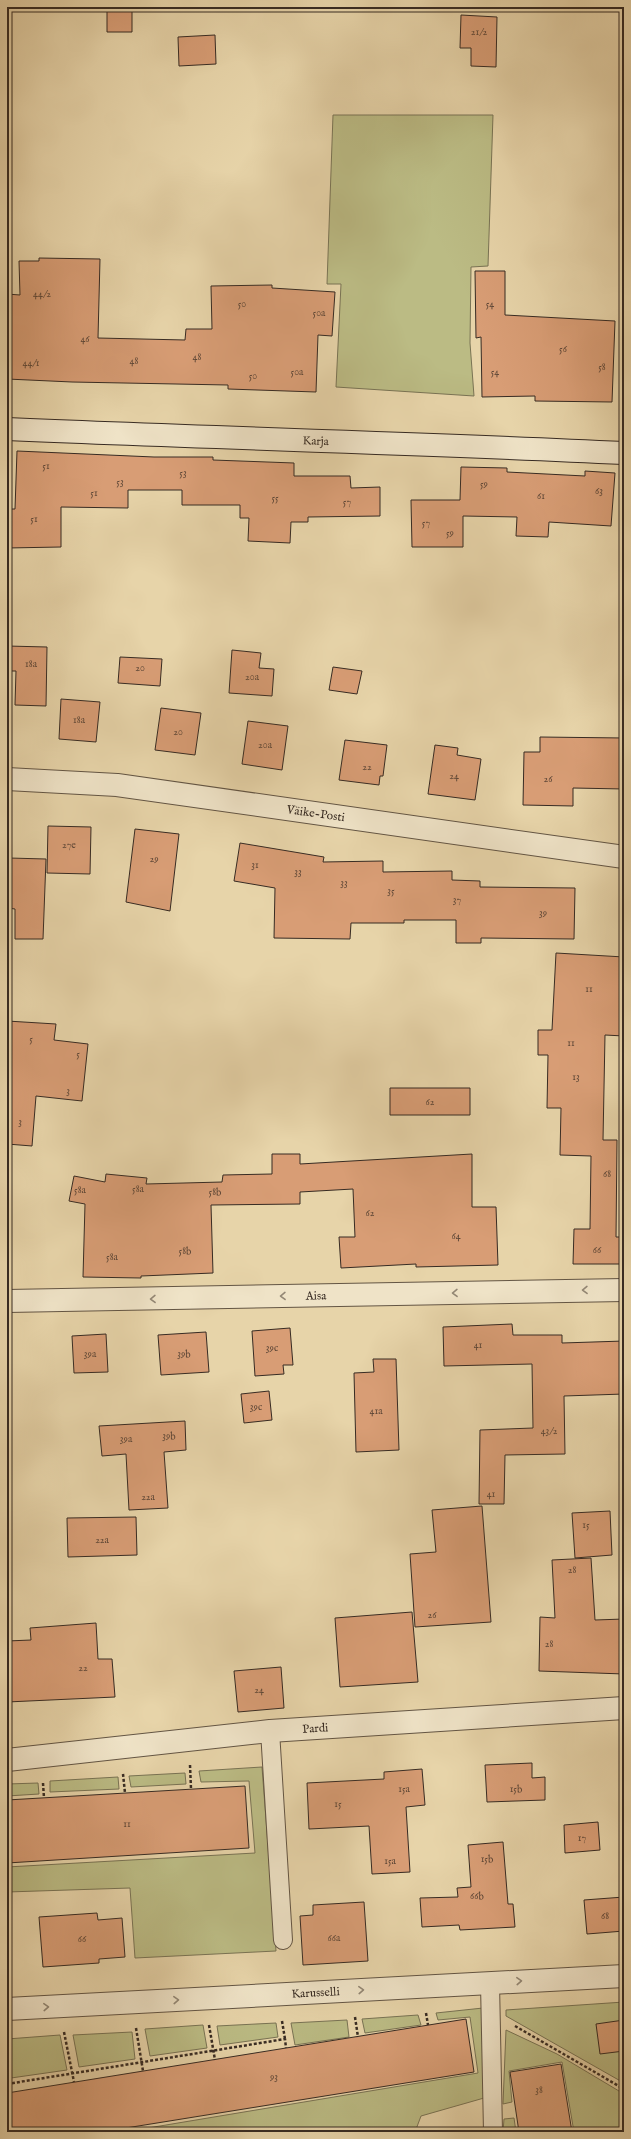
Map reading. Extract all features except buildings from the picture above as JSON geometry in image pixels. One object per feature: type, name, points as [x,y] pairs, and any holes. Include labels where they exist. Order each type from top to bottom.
[{"type":"street","name":"Karja","points":[[7,429],[254,440],[434,444],[624,453]]},
{"type":"street","name":"Väike-Posti","points":[[7,779],[117,785],[624,857]]},
{"type":"street","name":"Aisa","points":[[7,1301],[624,1290]]},
{"type":"street","name":"Pardi","points":[[7,1760],[270,1731],[624,1708]]},
{"type":"street","name":"Karusselli","points":[[7,2009],[624,1976]]},
{"type":"lane","points":[[270,1731],[283,1940]]},
{"type":"lane","points":[[490,1983],[493,2132]]},
{"type":"path","points":[[425,2008],[428,2025]]},
{"type":"path","points":[[491,2012],[624,2089]]},
{"type":"path","points":[[354,2013],[358,2037]]},
{"type":"path","points":[[282,2017],[286,2048]]},
{"type":"path","points":[[209,2020],[215,2060]]},
{"type":"path","points":[[135,2022],[143,2071]]},
{"type":"path","points":[[63,2026],[74,2082]]},
{"type":"path","points":[[7,2084],[285,2039]]},
{"type":"green space","points":[[333,115],[493,115],[488,266],[471,267],[470,343],[474,396],[336,387],[341,284],[327,284]]},
{"type":"green space","points":[[262,1767],[276,1951],[135,1958],[130,1888],[7,1892],[7,1867],[255,1853],[249,1781],[201,1782],[199,1771]]},
{"type":"green space","points":[[185,1773],[186,1784],[131,1787],[129,1776]]},
{"type":"green space","points":[[118,1777],[119,1789],[50,1792],[50,1781]]},
{"type":"green space","points":[[38,1783],[39,1794],[7,1796],[7,1784]]},
{"type":"green space","points":[[624,2002],[624,2083],[506,2016],[506,2010]]},
{"type":"green space","points":[[483,2008],[484,2098],[421,2116],[415,2132],[124,2132],[478,2073],[470,2017],[438,2020],[436,2013]]},
{"type":"green space","points":[[418,2015],[421,2025],[365,2033],[362,2019]]},
{"type":"green space","points":[[347,2020],[349,2037],[295,2045],[291,2023]]},
{"type":"green space","points":[[276,2023],[278,2037],[220,2045],[217,2026]]},
{"type":"green space","points":[[203,2025],[207,2048],[150,2056],[145,2029]]},
{"type":"green space","points":[[506,2030],[557,2054],[624,2094],[624,2132],[574,2132],[562,2062],[509,2071],[512,2102],[503,2104]]},
{"type":"green space","points":[[132,2032],[135,2059],[79,2067],[73,2035]]},
{"type":"green space","points":[[60,2035],[67,2070],[11,2078],[7,2053],[7,2039]]},
{"type":"green space","points":[[514,2118],[516,2132],[503,2132],[504,2119]]}]
